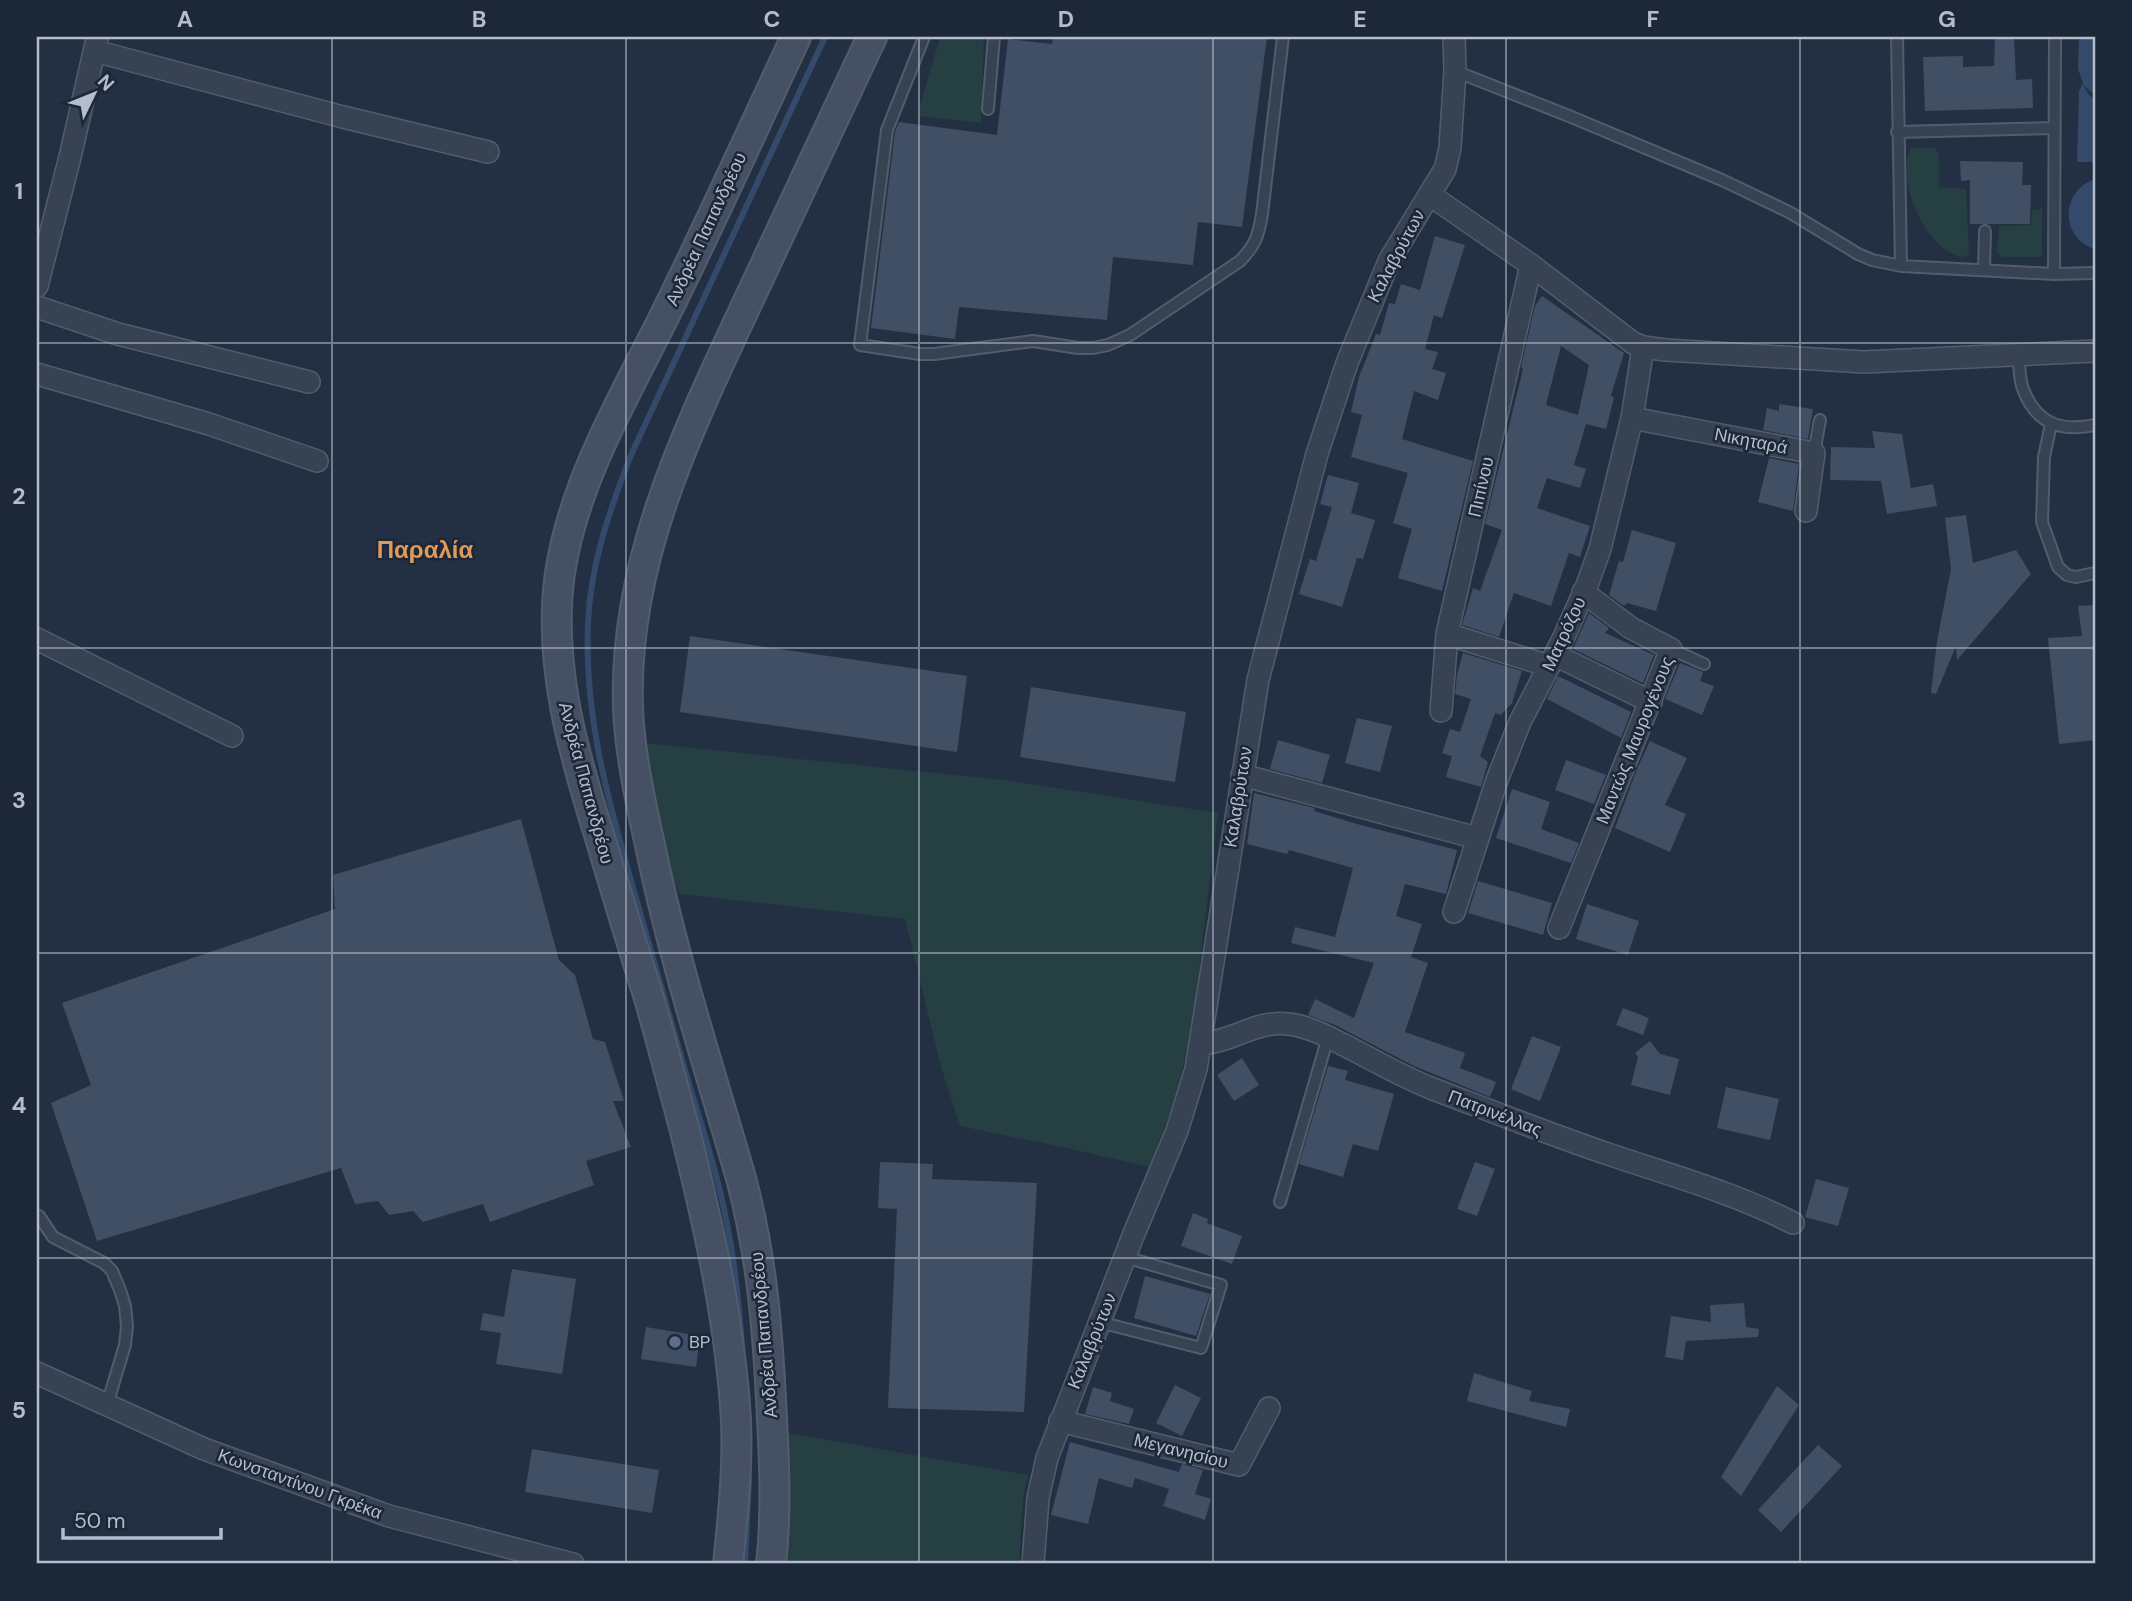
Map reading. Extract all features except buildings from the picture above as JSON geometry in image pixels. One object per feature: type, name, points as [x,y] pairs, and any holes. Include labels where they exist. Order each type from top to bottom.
[{"type":"main road","name":"Ανδρέα Παπανδρέου","points":[[728,1564],[735,1482],[736,1423],[721,1292],[696,1175],[655,1019],[570,732],[563,700],[557,612],[567,537],[593,462],[698,248],[796,37]]},
{"type":"main road","name":"Ανδρέα Παπανδρέου","points":[[771,1564],[775,1473],[767,1329],[760,1263],[741,1178],[664,914],[632,764],[628,661],[640,577],[674,466],[872,37]]},
{"type":"street","name":"Καλαβρύτων","points":[[1033,1564],[1039,1491],[1047,1458],[1177,1131],[1196,1069],[1258,680],[1317,454],[1367,310],[1389,261],[1445,169],[1450,148],[1455,71],[1454,37]]},
{"type":"street","points":[[37,286],[71,157],[96,44],[342,117],[488,152]]},
{"type":"street","points":[[1430,195],[1643,347],[1666,351],[1856,362],[2095,351]]},
{"type":"street","name":"Πιπίνου","points":[[1441,711],[1447,634],[1531,265]]},
{"type":"street","points":[[37,307],[57,316],[118,334],[309,382]]},
{"type":"street","name":"Ματρόζου","points":[[1454,912],[1497,780],[1520,722],[1552,661],[1600,549],[1632,418],[1643,347]]},
{"type":"street","points":[[37,374],[209,424],[317,461]]},
{"type":"street","name":"Νικηταρά","points":[[1632,418],[1814,453]]},
{"type":"street","points":[[1806,511],[1814,453]]},
{"type":"street","name":"Μαντώς Μαυρογένους","points":[[1559,928],[1671,649],[1631,628],[1583,592]]},
{"type":"street","points":[[1447,634],[1552,661],[1651,702]]},
{"type":"street","points":[[37,639],[232,736]]},
{"type":"street","points":[[1242,775],[1477,838]]},
{"type":"street","name":"Πατρινέλλας","points":[[1201,1044],[1219,1041],[1263,1024],[1305,1027],[1430,1088],[1541,1131],[1675,1176],[1793,1223]]},
{"type":"street","name":"Κωνσταντίνου Γκρέκα","points":[[37,1373],[204,1449],[388,1516],[573,1564]]},
{"type":"street","name":"Μεγανησίου","points":[[1060,1421],[1240,1465],[1269,1408]]},
{"type":"lane","points":[[924,37],[887,130],[860,345],[920,354],[1032,341],[1078,348],[1108,345],[1130,335],[1240,261],[1258,238],[1283,37]]},
{"type":"lane","points":[[988,109],[994,37]]},
{"type":"lane","points":[[1896,37],[1901,266]]},
{"type":"lane","points":[[2054,274],[2055,37]]},
{"type":"lane","points":[[1455,71],[1721,180],[1788,212],[1872,260],[1901,266],[2054,274],[2095,273]]},
{"type":"lane","points":[[1897,132],[2053,128]]},
{"type":"lane","points":[[1984,270],[1985,231]]},
{"type":"lane","points":[[2018,356],[2022,388],[2034,410],[2051,424],[2068,428],[2095,425]]},
{"type":"lane","points":[[1814,453],[1820,420]]},
{"type":"lane","points":[[2051,424],[2044,457],[2042,522],[2058,567],[2067,575],[2076,577],[2095,573]]},
{"type":"lane","points":[[1671,649],[1704,664]]},
{"type":"lane","points":[[1280,1202],[1328,1037]]},
{"type":"lane","points":[[39,1216],[54,1237],[104,1263],[112,1271],[120,1290],[127,1326],[125,1345],[107,1405]]},
{"type":"lane","points":[[1099,1322],[1201,1348],[1221,1285],[1125,1257]]},
{"type":"green space","points":[[940,37],[984,37],[981,123],[917,116]]},
{"type":"green space","points":[[1911,148],[1935,148],[1939,154],[1939,187],[1966,189],[1969,253],[1965,257],[1951,253],[1938,244],[1917,214],[1907,178],[1907,162]]},
{"type":"green space","points":[[2042,209],[2042,254],[2039,257],[2002,257],[1997,253],[1999,226],[2031,225],[2032,210]]},
{"type":"green space","points":[[644,743],[1004,780],[1218,813],[1187,1050],[1175,1101],[1149,1167],[960,1126],[941,1067],[905,919],[679,894],[667,859]]},
{"type":"green space","points":[[783,1432],[1028,1475],[1023,1499],[1019,1564],[782,1564]]},
{"type":"water","points":[[2079,37],[2095,37],[2095,95],[2083,85],[2095,99],[2095,162],[2077,162],[2079,91],[2083,83],[2078,69]]},
{"type":"water","points":[[2095,179],[2095,249],[2075,235],[2069,214],[2075,193]]},
{"type":"waterway","points":[[742,1346],[728,1226],[712,1159],[608,797],[590,695],[588,624],[597,559],[631,455],[825,37]]},
{"type":"waterway","points":[[745,1564],[749,1479]]},
{"type":"place","name":"BP","points":[[675,1342]]},
{"type":"district","name":"Παραλία","points":[[425,550]]}]
